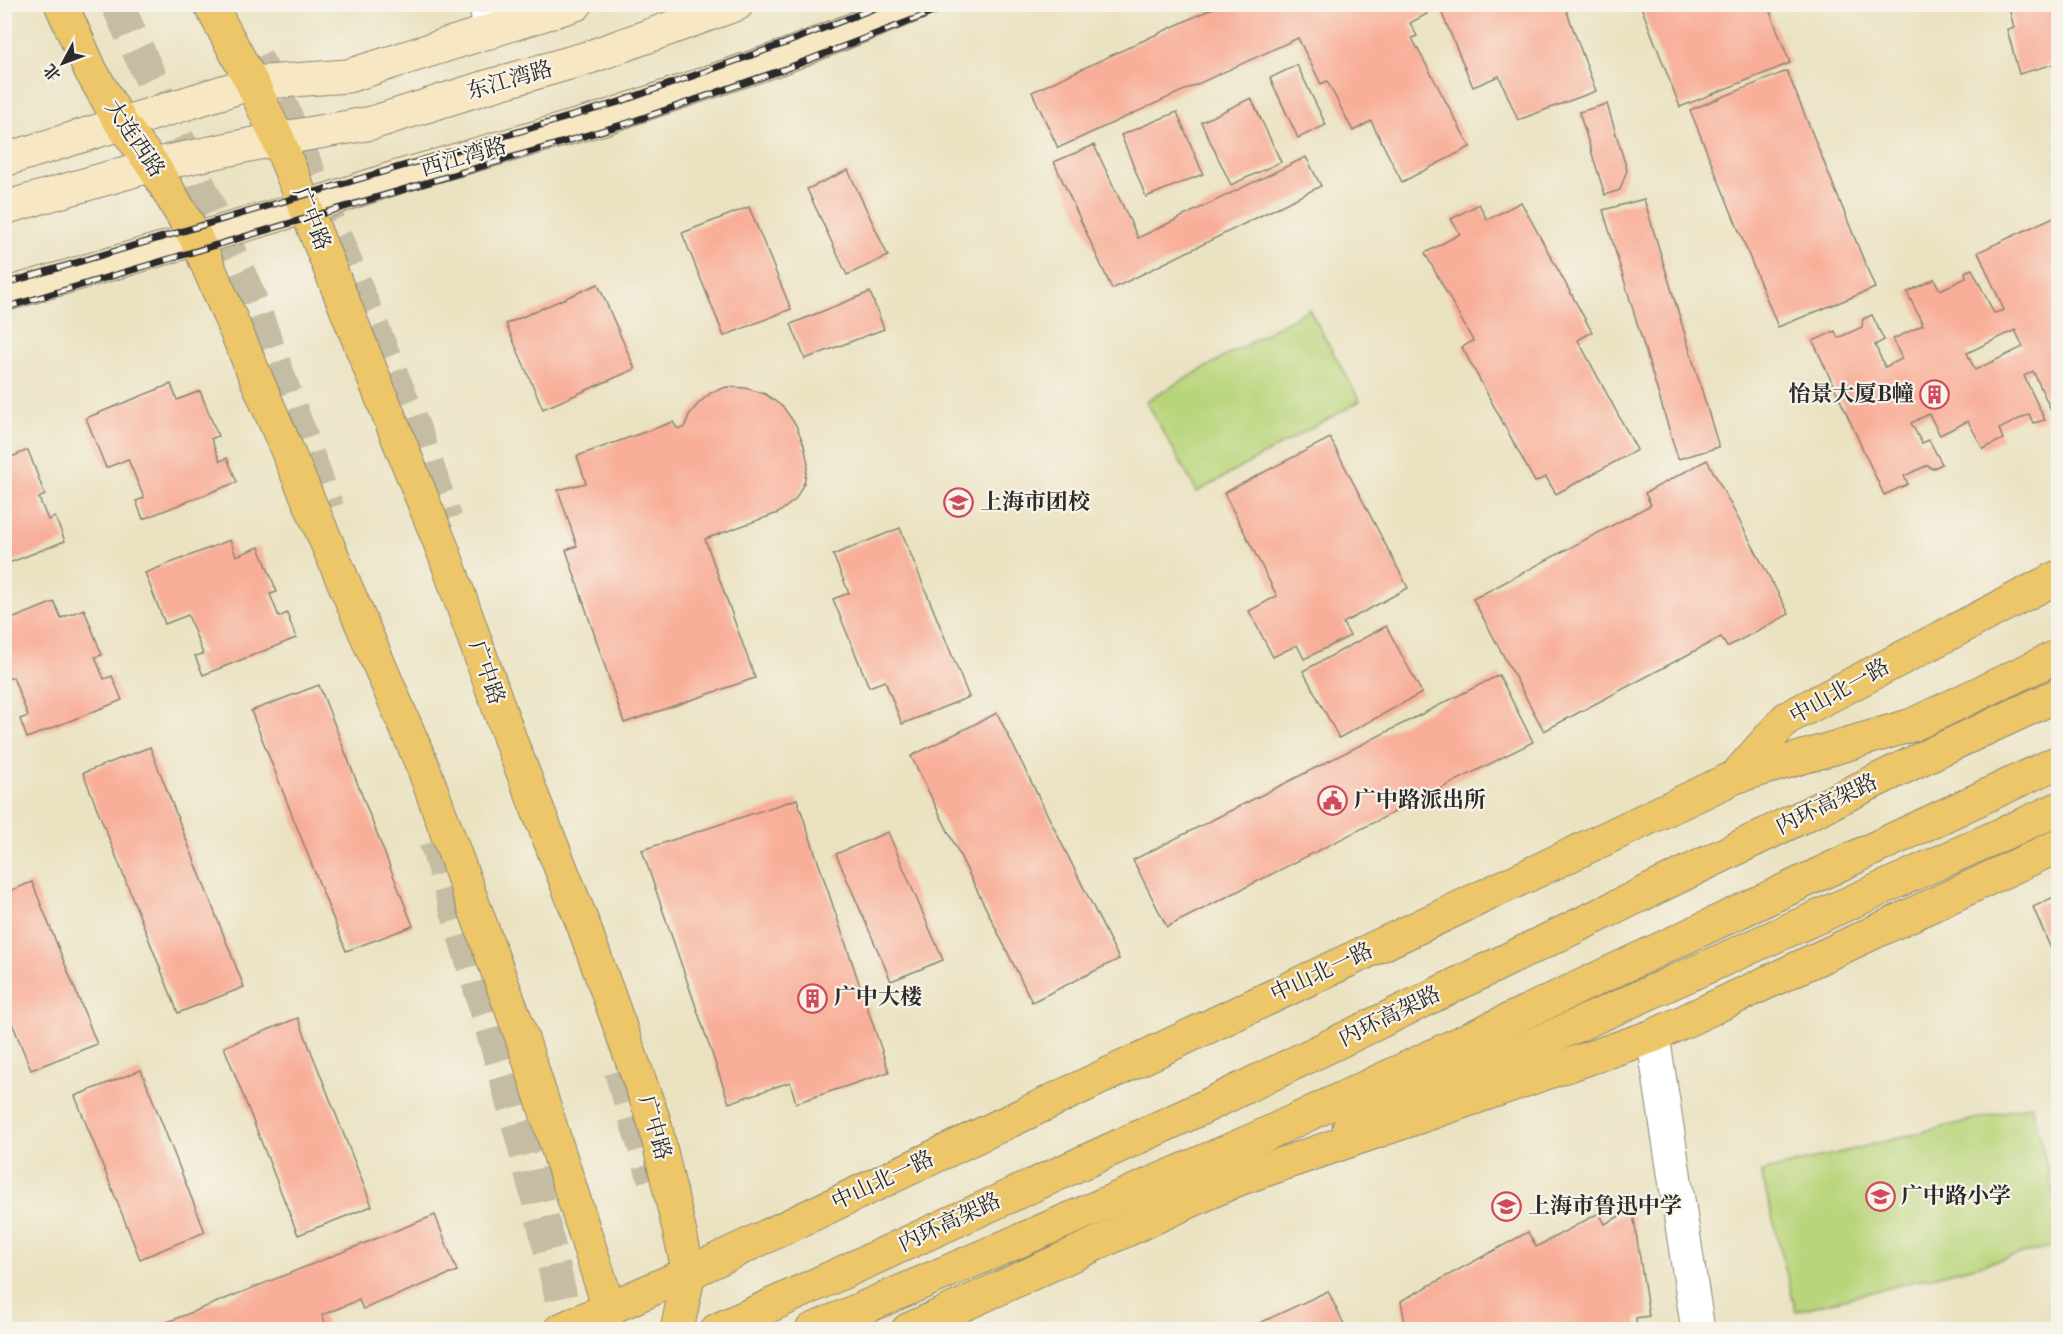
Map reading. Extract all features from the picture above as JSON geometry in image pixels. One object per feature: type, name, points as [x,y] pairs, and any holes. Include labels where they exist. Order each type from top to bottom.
[{"type":"main road","name":"大连西路","points":[[61,4],[91,71],[121,123],[153,165],[196,238]]},
{"type":"main road","points":[[210,4],[252,83]]},
{"type":"main road","points":[[4,160],[252,83],[348,76],[488,18],[576,4]]},
{"type":"main road","name":"东江湾路","points":[[4,208],[153,165],[372,123],[590,57],[737,4]]},
{"type":"main road","name":"西江湾路","points":[[4,295],[306,207],[401,176],[616,115],[786,56],[917,4]]},
{"type":"main road","name":"广中路","points":[[252,83],[306,207],[444,553],[511,742],[584,927],[654,1121],[689,1272]]},
{"type":"main road","points":[[196,238],[423,767],[522,1038],[606,1319]]},
{"type":"main road","name":"中山北一路","points":[[560,1329],[606,1319],[689,1272],[1735,777],[1787,718],[2058,577]]},
{"type":"main road","points":[[1735,777],[1912,725],[2058,656]]},
{"type":"main road","name":"内环高架路","points":[[717,1329],[1202,1108],[2058,695]]},
{"type":"main road","name":"内环高架路","points":[[812,1329],[1260,1137],[2058,762]]},
{"type":"main road","points":[[908,1329],[1513,1053],[2058,809]]},
{"type":"main road","points":[[1233,1181],[1653,1036],[2058,846]]},
{"type":"main road","points":[[677,1329],[689,1272]]},
{"type":"street","points":[[1653,1036],[1698,1329]]},
{"type":"green space","points":[[1309,309],[1360,401],[1197,492],[1146,401]]},
{"type":"green space","points":[[2032,1105],[2058,1209],[2058,1245],[1796,1311],[1761,1172]]},
{"type":"building","points":[[1222,4],[1422,4],[1427,14],[1410,23],[1417,36],[1412,38],[1470,147],[1402,182],[1371,121],[1353,131],[1327,81],[1321,84],[1298,38],[1058,148],[1032,92]]},
{"type":"building","points":[[1438,4],[1564,4],[1596,91],[1518,120],[1499,76],[1473,87]]},
{"type":"building","points":[[1640,4],[1767,4],[1790,63],[1680,107]]},
{"type":"building","points":[[2008,4],[2058,4],[2058,63],[2019,74],[2007,29],[2014,28]]},
{"type":"building","points":[[1297,65],[1326,125],[1298,138],[1270,78]]},
{"type":"building","points":[[1787,71],[1875,288],[1778,327],[1690,110]]},
{"type":"building","points":[[1251,98],[1281,162],[1231,185],[1201,122]]},
{"type":"building","points":[[1607,104],[1627,170],[1620,190],[1605,195],[1579,112]]},
{"type":"building","points":[[1177,112],[1203,174],[1146,197],[1121,135]]},
{"type":"building","points":[[1094,145],[1138,238],[1306,157],[1321,186],[1112,289],[1054,162]]},
{"type":"building","points":[[848,170],[888,256],[847,275],[807,189]]},
{"type":"building","points":[[1644,199],[1719,447],[1678,459],[1603,210]]},
{"type":"building","points":[[1521,202],[1592,332],[1578,340],[1637,450],[1556,494],[1546,477],[1535,482],[1462,347],[1473,341],[1425,253],[1460,234],[1451,219],[1479,204],[1487,220]]},
{"type":"building","points":[[749,207],[791,309],[724,336],[682,233]]},
{"type":"building","name":"怡景大厦B幢","points":[[2058,215],[2058,425],[2033,371],[2024,376],[2045,420],[2033,423],[2029,414],[1999,429],[2003,439],[1983,449],[1968,421],[1940,435],[1929,414],[1911,423],[1922,443],[1929,440],[1942,464],[1932,469],[1928,465],[1904,476],[1908,484],[1884,495],[1813,341],[1835,331],[1838,338],[1862,327],[1863,319],[1872,315],[1884,340],[1875,345],[1885,367],[1902,359],[1893,339],[1923,325],[1907,292],[1934,279],[1940,290],[1966,278],[1965,272],[1972,269],[1994,313],[2004,310],[1978,252]],"holes":[[[2015,330],[2023,347],[1975,370],[1967,353]]]},
{"type":"building","points":[[598,284],[635,369],[543,409],[506,324]]},
{"type":"building","points":[[870,292],[884,329],[805,359],[791,324]]},
{"type":"building","points":[[171,384],[177,400],[200,391],[218,436],[211,439],[220,461],[227,458],[237,482],[143,519],[136,501],[144,498],[128,459],[106,468],[86,418]]},
{"type":"building","points":[[727,387],[745,388],[765,394],[783,407],[796,425],[808,464],[804,483],[795,500],[778,513],[705,539],[755,678],[624,723],[566,550],[577,546],[558,490],[586,483],[577,456],[673,422],[677,428],[684,428],[689,415],[699,403],[712,392]]},
{"type":"building","points":[[1330,438],[1408,588],[1343,623],[1350,636],[1304,659],[1297,645],[1273,657],[1249,611],[1277,596],[1224,493]]},
{"type":"building","points":[[28,450],[45,495],[39,498],[48,520],[55,517],[65,541],[4,565],[4,460]]},
{"type":"building","points":[[1707,460],[1789,614],[1727,647],[1721,637],[1544,731],[1473,599],[1651,505],[1645,493]]},
{"type":"building","points":[[900,528],[969,697],[902,724],[885,681],[869,687],[833,599],[849,593],[833,555]]},
{"type":"building","points":[[230,540],[236,556],[259,547],[277,592],[270,594],[279,617],[287,613],[296,638],[203,675],[195,656],[203,654],[188,615],[165,624],[145,573]]},
{"type":"building","points":[[54,602],[61,618],[84,609],[102,655],[95,657],[104,679],[112,676],[122,700],[27,738],[20,719],[28,716],[13,677],[4,680],[4,622]]},
{"type":"building","points":[[1386,626],[1422,693],[1339,738],[1303,671]]},
{"type":"building","name":"广中路派出所","points":[[1499,675],[1533,742],[1167,927],[1133,860]]},
{"type":"building","points":[[319,685],[413,926],[346,951],[251,711]]},
{"type":"building","points":[[997,713],[1119,959],[1032,1002],[911,756]]},
{"type":"building","points":[[150,747],[244,987],[178,1013],[83,773]]},
{"type":"building","name":"广中大楼","points":[[797,799],[889,1072],[796,1103],[790,1082],[729,1103],[642,850]]},
{"type":"building","points":[[888,832],[943,960],[891,981],[836,854]]},
{"type":"building","points":[[32,882],[97,1044],[31,1070],[4,1003],[4,893]]},
{"type":"building","points":[[2058,895],[2058,965],[2033,907]]},
{"type":"building","points":[[298,1018],[372,1206],[298,1235],[224,1047]]},
{"type":"building","points":[[141,1070],[205,1232],[140,1259],[75,1096]]},
{"type":"building","points":[[1599,1213],[1605,1224],[1623,1214],[1633,1213],[1649,1316],[1636,1318],[1637,1329],[1406,1329],[1401,1301],[1528,1232],[1536,1247]]},
{"type":"building","points":[[435,1215],[457,1271],[363,1309],[359,1300],[322,1315],[328,1329],[150,1329]]},
{"type":"building","points":[[1328,1291],[1346,1329],[1247,1329]]},
{"type":"tunnel","points":[[117,4],[249,295],[328,509]]},
{"type":"tunnel","points":[[256,58],[283,109],[418,438],[446,520]]},
{"type":"tunnel","points":[[435,841],[507,1084],[568,1330]]},
{"type":"tunnel","points":[[620,1070],[654,1178]]},
{"type":"railway","points":[[4,284],[619,102],[783,44],[885,4]]},
{"type":"railway","points":[[4,308],[628,123],[785,69],[954,4]]},
{"type":"place","name":"怡景大厦B幢","points":[[1935,395]]},
{"type":"place","name":"上海市团校","points":[[959,503]]},
{"type":"place","name":"广中路派出所","points":[[1333,801]]},
{"type":"place","name":"广中大楼","points":[[813,998]]},
{"type":"place","name":"广中路小学","points":[[1880,1197]]},
{"type":"place","name":"上海市鲁迅中学","points":[[1507,1207]]}]
